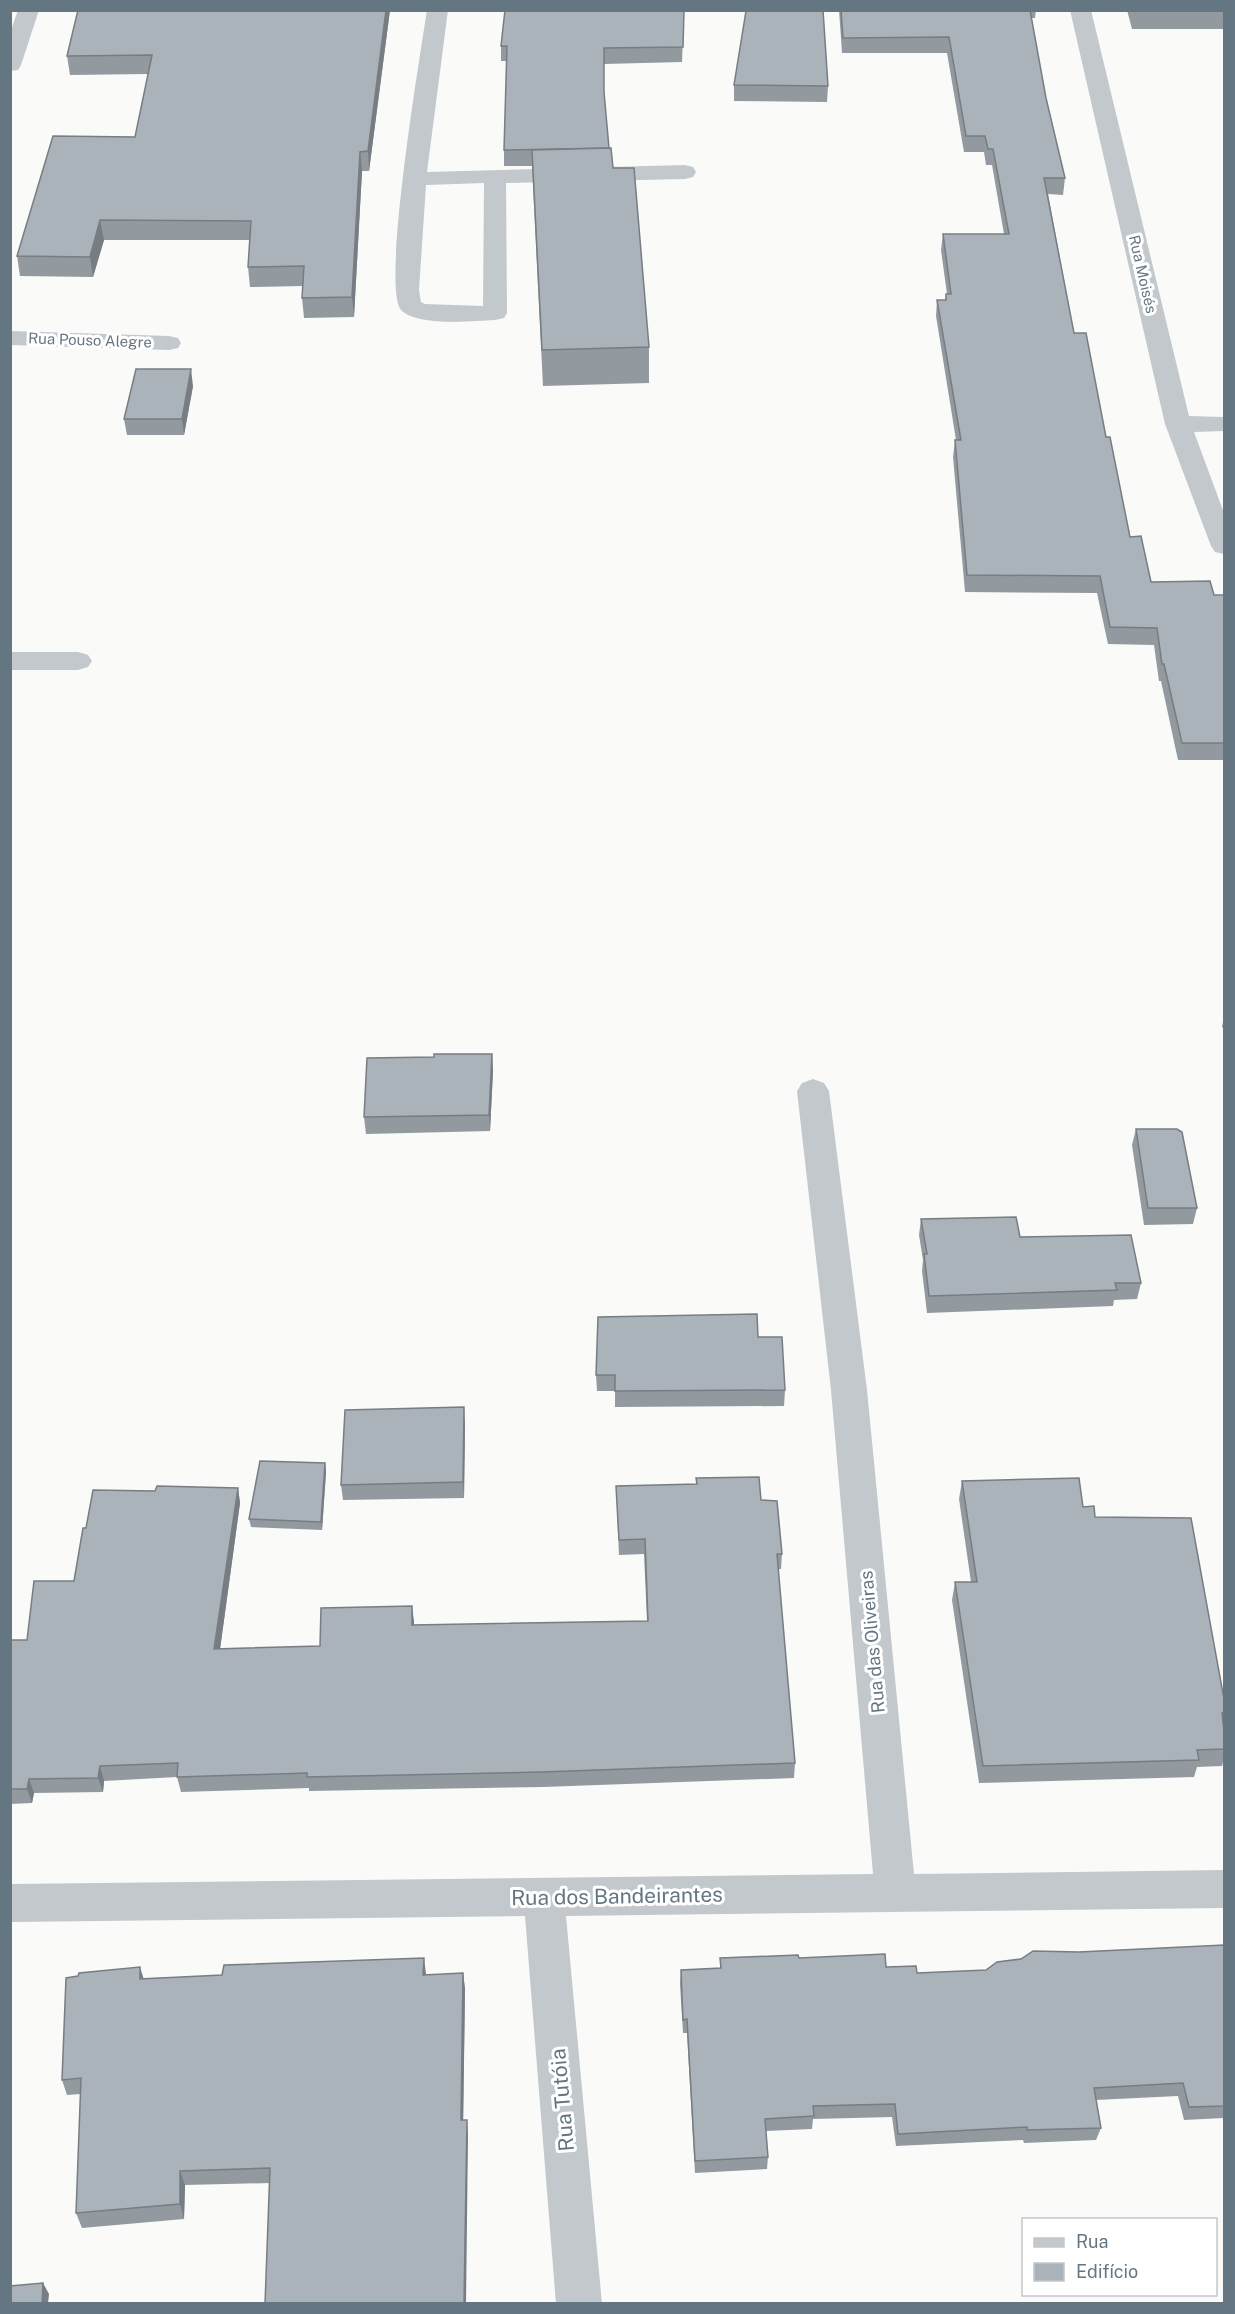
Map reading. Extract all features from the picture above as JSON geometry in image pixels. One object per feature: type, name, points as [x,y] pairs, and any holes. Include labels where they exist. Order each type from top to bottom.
[{"type":"street","points":[[10,65],[29,10]]},
{"type":"street","points":[[438,10],[415,178],[405,277],[408,303],[434,312],[495,312],[495,176]]},
{"type":"street","name":"Rua Moisés","points":[[1080,10],[1178,424],[1222,540]]},
{"type":"street","points":[[415,178],[685,172]]},
{"type":"street","name":"Rua Pouso Alegre","points":[[10,338],[170,343]]},
{"type":"street","points":[[1178,424],[1224,424]]},
{"type":"street","points":[[10,661],[78,661]]},
{"type":"street","name":"Rua das Oliveiras","points":[[813,1091],[849,1390],[895,1893]]},
{"type":"street","name":"Rua dos Bandeirantes","points":[[10,1903],[1224,1889]]},
{"type":"street","name":"Rua Tutóia","points":[[544,1897],[579,2304]]},
{"type":"building","points":[[78,10],[386,10],[368,151],[360,152],[352,297],[302,298],[304,266],[248,267],[251,221],[100,220],[90,257],[17,256],[53,136],[135,137],[152,55],[67,56]]},
{"type":"building","points":[[505,10],[684,10],[683,47],[604,48],[604,92],[609,148],[504,150],[507,46],[501,46]]},
{"type":"building","points":[[823,10],[828,86],[734,85],[746,11]]},
{"type":"building","points":[[841,10],[1030,10],[1046,98],[1065,178],[1044,178],[1074,333],[1086,333],[1106,437],[1110,437],[1130,537],[1141,536],[1151,582],[1210,581],[1214,595],[1224,595],[1224,743],[1182,743],[1164,664],[1162,664],[1157,628],[1110,627],[1100,576],[967,575],[955,440],[961,440],[937,300],[946,300],[946,294],[951,294],[943,234],[1009,234],[993,149],[988,149],[985,136],[966,136],[949,37],[843,38]]},
{"type":"building","points":[[1224,10],[1224,11],[1135,11]]},
{"type":"building","points":[[611,148],[613,168],[634,168],[649,347],[542,350],[532,150]]},
{"type":"building","points":[[136,369],[191,369],[182,419],[124,419]]},
{"type":"building","points":[[434,1054],[492,1054],[489,1115],[364,1117],[367,1058],[434,1057]]},
{"type":"building","points":[[1136,1129],[1177,1129],[1182,1132],[1197,1208],[1148,1208]]},
{"type":"building","points":[[1016,1217],[1020,1237],[1131,1235],[1141,1283],[1115,1283],[1117,1290],[929,1296],[924,1254],[927,1254],[921,1219]]},
{"type":"building","points":[[757,1314],[758,1337],[782,1337],[785,1390],[615,1391],[615,1375],[596,1375],[598,1317]]},
{"type":"building","points":[[464,1407],[463,1482],[341,1485],[345,1410]]},
{"type":"building","points":[[260,1461],[325,1463],[321,1522],[249,1519]]},
{"type":"building","points":[[759,1477],[761,1500],[777,1501],[782,1554],[777,1554],[795,1763],[542,1772],[307,1777],[307,1773],[177,1777],[178,1763],[100,1766],[98,1778],[29,1779],[27,1789],[10,1789],[10,1640],[27,1640],[34,1581],[74,1581],[83,1528],[86,1528],[93,1490],[155,1491],[157,1486],[238,1488],[214,1649],[320,1646],[321,1608],[412,1606],[412,1625],[648,1621],[645,1539],[619,1540],[616,1486],[697,1484],[696,1478]]},
{"type":"building","points":[[1079,1478],[1083,1507],[1094,1506],[1095,1517],[1191,1518],[1224,1699],[1224,1713],[1222,1713],[1224,1749],[1197,1750],[1199,1760],[983,1766],[955,1582],[977,1582],[962,1481]]},
{"type":"building","points":[[1224,1945],[1224,2106],[1189,2107],[1183,2083],[1094,2088],[1101,2128],[1027,2130],[1027,2127],[898,2134],[895,2104],[813,2106],[814,2116],[765,2119],[768,2157],[695,2161],[687,2019],[683,2020],[681,1970],[721,1968],[720,1958],[798,1955],[799,1958],[885,1954],[886,1967],[916,1966],[917,1973],[986,1970],[997,1962],[1021,1959],[1033,1951],[1079,1952]]},
{"type":"building","points":[[424,1958],[423,1975],[463,1973],[461,2120],[467,2120],[464,2304],[265,2304],[270,2168],[180,2171],[180,2204],[76,2213],[81,2078],[62,2080],[66,1978],[78,1976],[79,1973],[140,1967],[140,1979],[222,1975],[224,1965]]},
{"type":"building","points":[[43,2283],[42,2304],[10,2304],[10,2286]]}]
